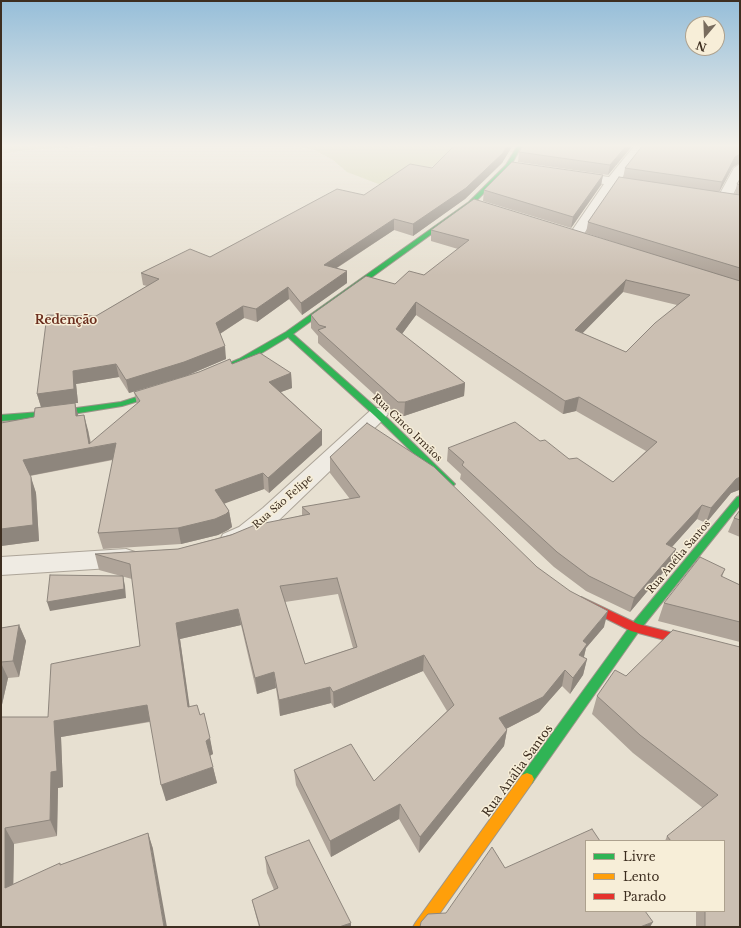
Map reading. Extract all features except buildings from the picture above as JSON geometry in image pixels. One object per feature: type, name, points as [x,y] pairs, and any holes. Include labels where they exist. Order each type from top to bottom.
[{"type":"main road","points":[[215,373],[242,361],[289,334],[471,202],[485,188]]},
{"type":"main road","name":"Rua Cinco Irmãos","points":[[289,334],[378,414],[458,492]]},
{"type":"main road","points":[[1,418],[54,414],[122,404],[173,388]]},
{"type":"main road","name":"Rua Anélia Santos","points":[[635,628],[740,499]]},
{"type":"main road","points":[[571,595],[607,616],[635,628],[740,655]]},
{"type":"main road","name":"Rua Anália Santos","points":[[421,927],[635,628]]},
{"type":"street","points":[[576,235],[609,188]]},
{"type":"street","points":[[724,199],[730,188]]},
{"type":"street","points":[[709,196],[740,201]]},
{"type":"street","points":[[471,202],[486,207]]},
{"type":"street","points":[[561,230],[591,240]]},
{"type":"street","name":"Rua São Felipe","points":[[210,547],[248,533],[317,472],[378,414]]},
{"type":"street","points":[[1,566],[150,556]]},
{"type":"traffic: fast","points":[[223,369],[242,361],[289,334],[471,203],[486,188]]},
{"type":"traffic: fast","points":[[289,334],[378,414],[450,484]]},
{"type":"traffic: fast","points":[[1,418],[54,414],[122,404],[165,390]]},
{"type":"traffic: fast","points":[[527,779],[635,628],[740,499]]},
{"type":"traffic: slow","points":[[421,927],[527,779]]},
{"type":"traffic: jam","points":[[581,601],[635,628],[740,655]]},
{"type":"district","name":"Redenção","points":[[66,321]]}]
